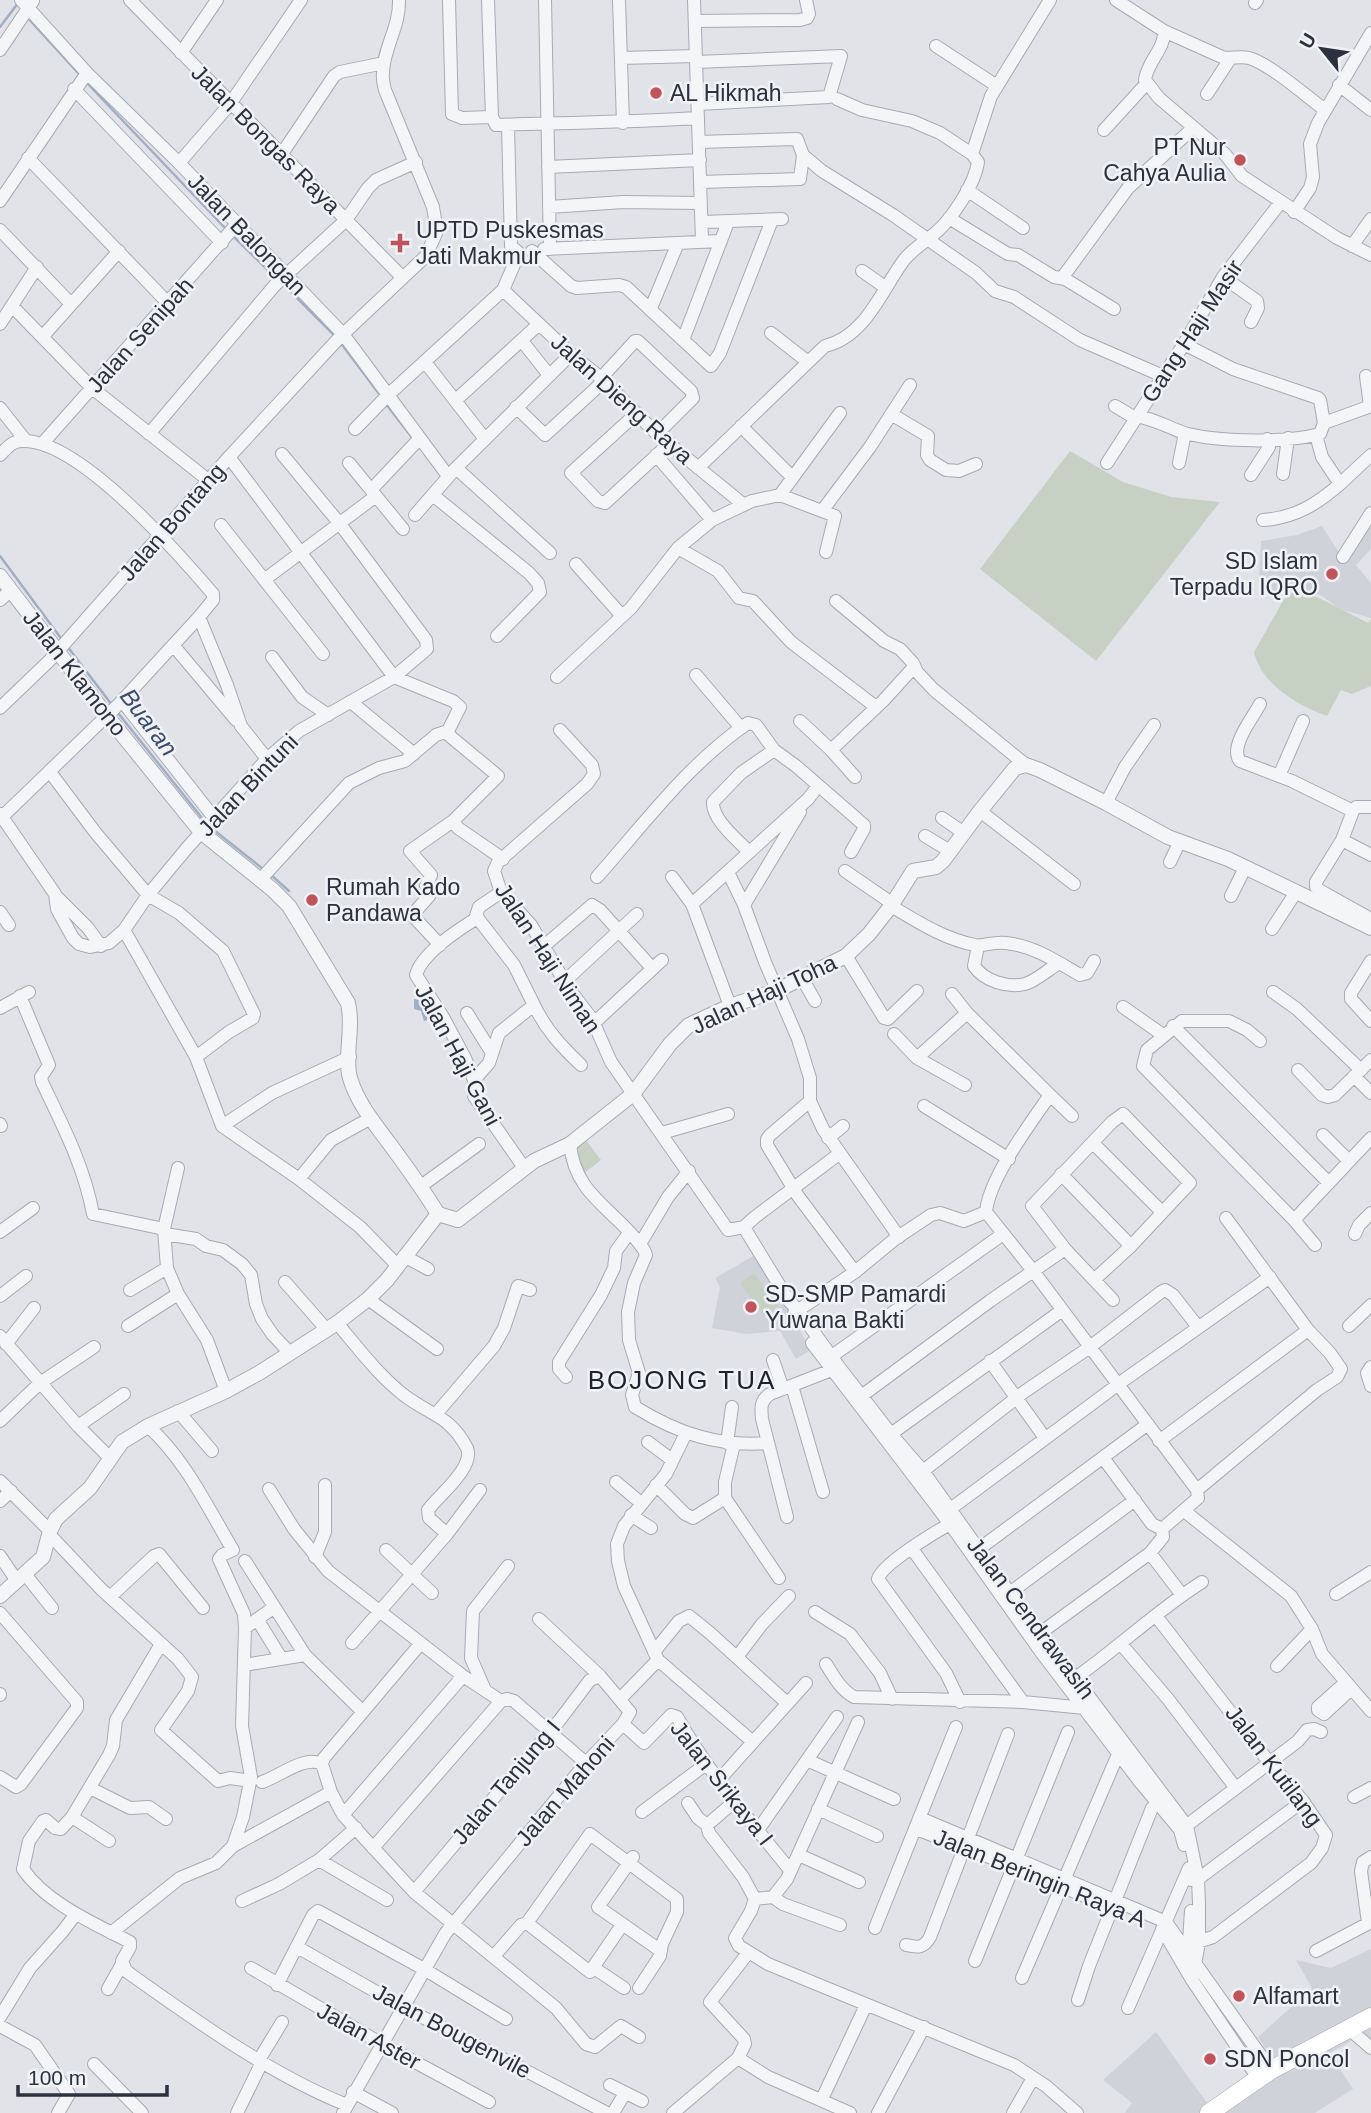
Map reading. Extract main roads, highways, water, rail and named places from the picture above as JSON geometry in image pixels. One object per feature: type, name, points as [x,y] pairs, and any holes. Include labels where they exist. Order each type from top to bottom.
[{"type":"main road","points":[[1209,2113],[1264,2074],[1371,2017]]},
{"type":"water","points":[[414,999],[428,1002],[434,1011],[431,1019],[424,1021],[421,1011],[414,1009]]},
{"type":"waterway","points":[[0,27],[18,3]]},
{"type":"waterway","points":[[27,17],[79,74]]},
{"type":"waterway","points":[[86,82],[226,229]]},
{"type":"waterway","points":[[233,236],[276,278]]},
{"type":"waterway","points":[[284,285],[336,337]]},
{"type":"waterway","points":[[340,342],[380,395]]},
{"type":"waterway","points":[[386,404],[414,440]]},
{"type":"waterway","name":"Buaran","points":[[0,556],[63,641]]},
{"type":"waterway","name":"Buaran","points":[[67,646],[112,705]]},
{"type":"waterway","name":"Buaran","points":[[118,713],[206,823]]},
{"type":"waterway","name":"Buaran","points":[[210,827],[263,869]]},
{"type":"waterway","name":"Buaran","points":[[271,875],[289,891]]},
{"type":"place","name":"AL Hikmah","points":[[656,93]]},
{"type":"place","name":"PT Nur Cahya Aulia","points":[[1240,160]]},
{"type":"place","name":"UPTD Puskesmas Jati Makmur","points":[[400,243]]},
{"type":"place","name":"SD Islam Terpadu IQRO","points":[[1332,574]]},
{"type":"place","name":"Rumah Kado Pandawa","points":[[312,900]]},
{"type":"place","name":"SD-SMP Pamardi Yuwana Bakti","points":[[751,1307]]},
{"type":"place","name":"Alfamart","points":[[1239,1996]]},
{"type":"place","name":"SDN Poncol","points":[[1210,2059]]},
{"type":"district","name":"BOJONG TUA","points":[[682,1380]]}]
